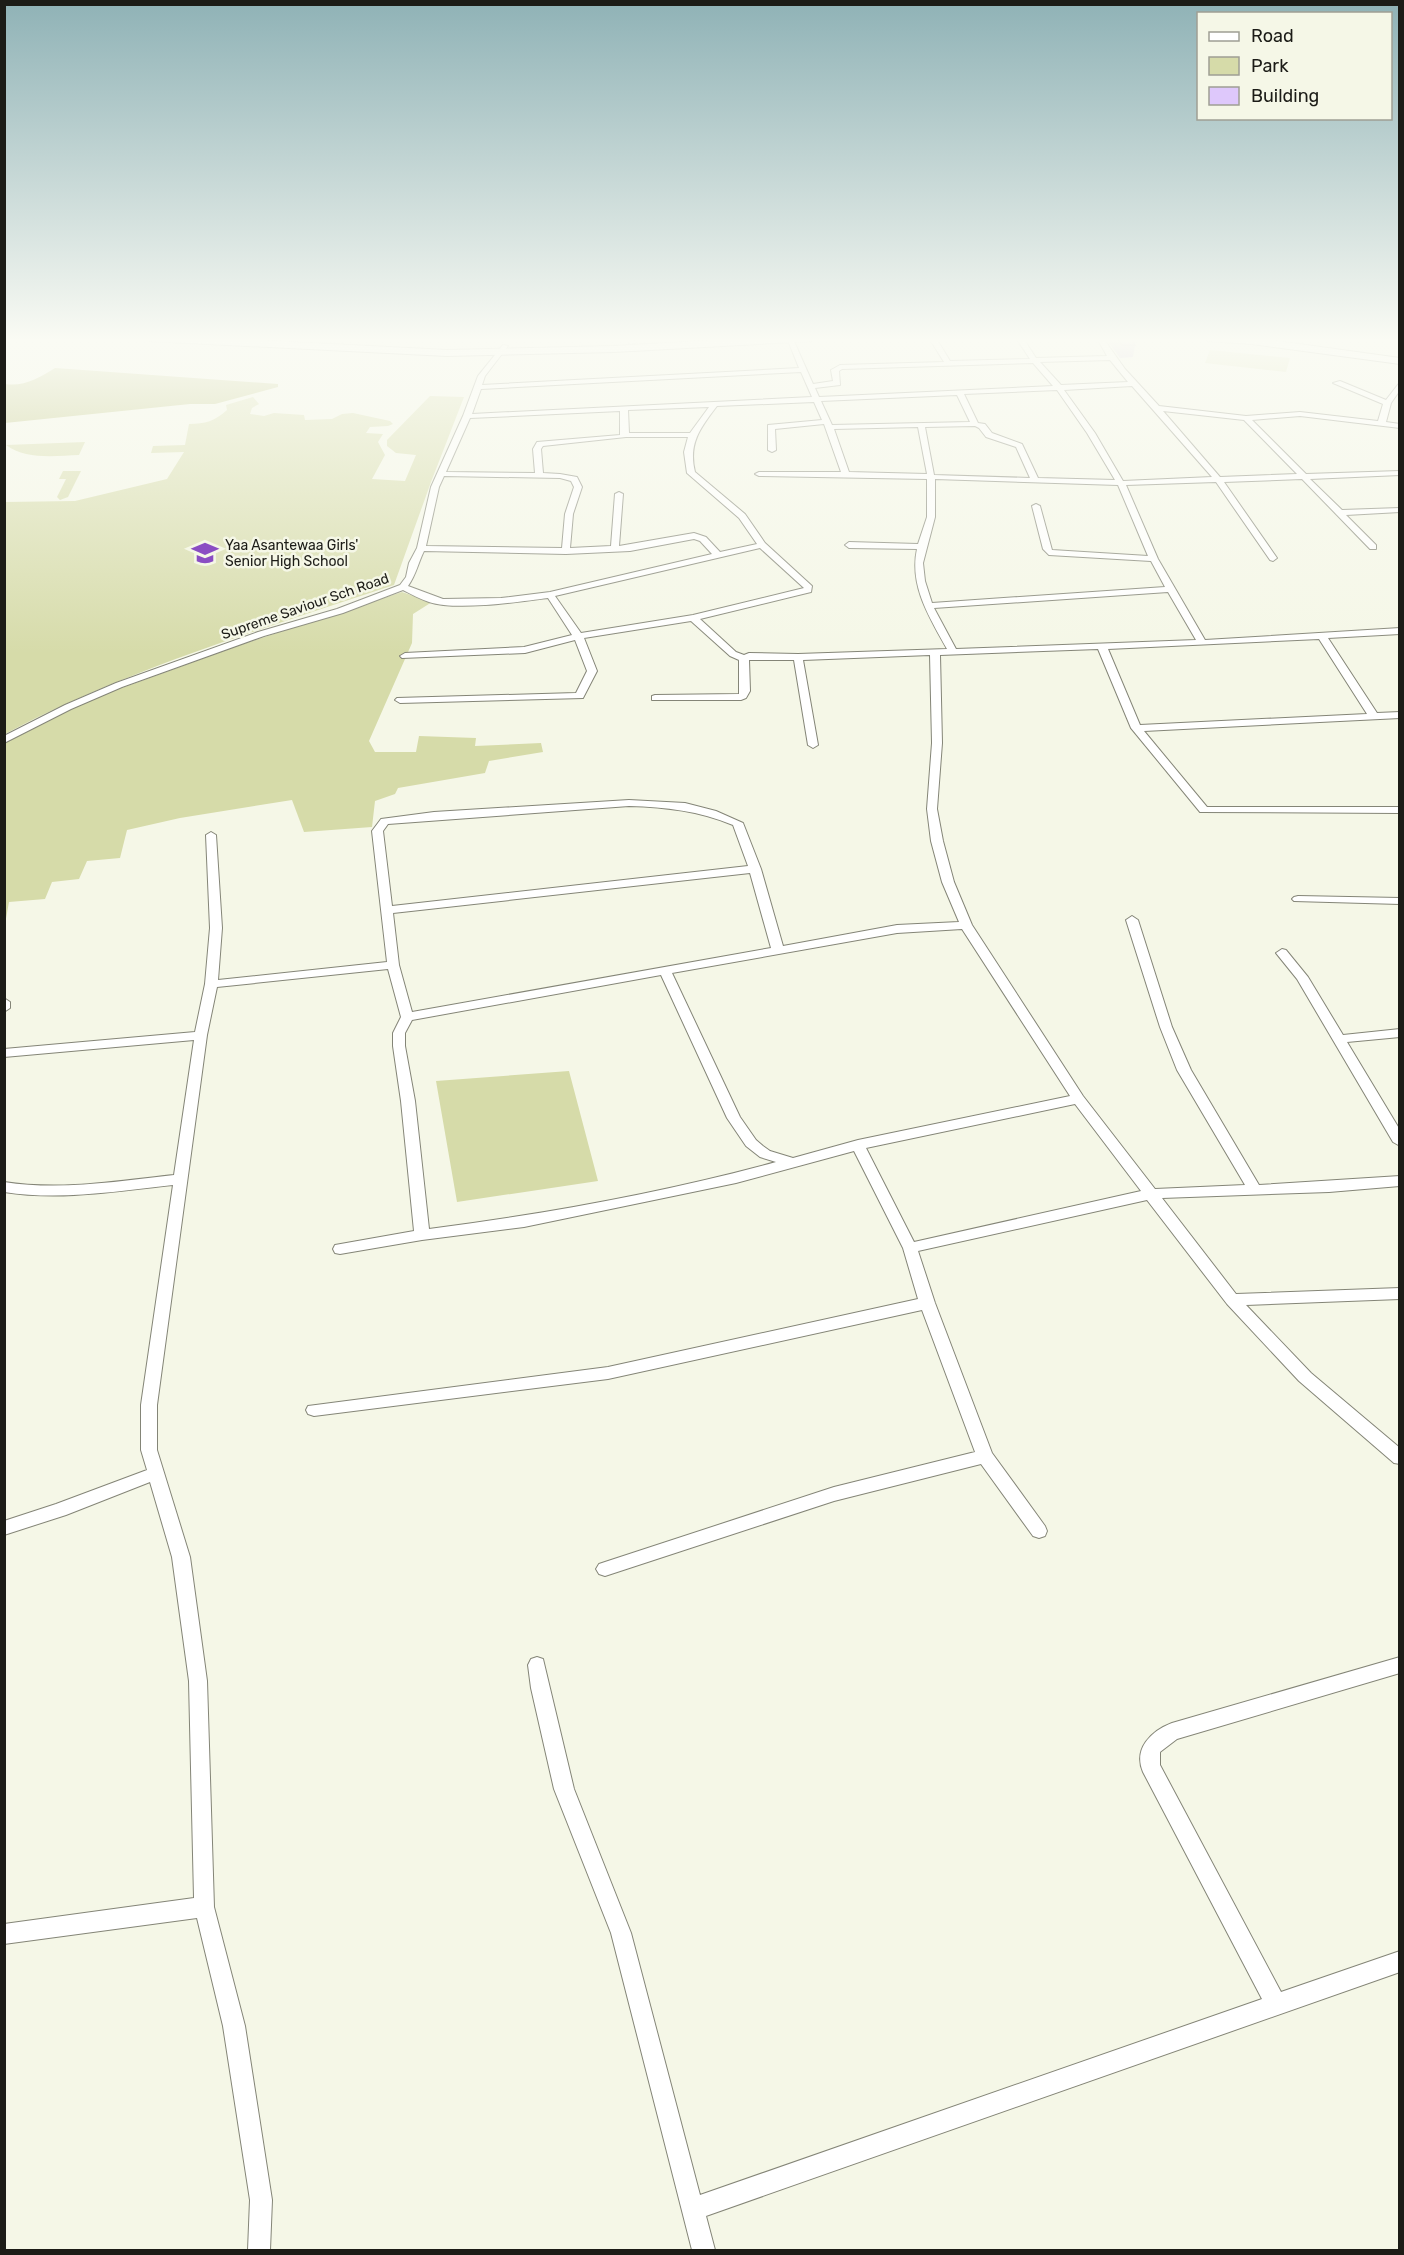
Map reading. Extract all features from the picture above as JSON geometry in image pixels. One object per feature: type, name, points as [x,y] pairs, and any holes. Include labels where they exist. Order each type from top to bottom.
[{"type":"street","name":"Supreme Saviour Sch Road","points":[[4,740],[68,706],[119,685],[261,634],[340,610],[403,587],[410,577],[412,563],[421,548],[435,488],[455,443]]},
{"type":"street","points":[[539,476],[537,448],[540,444],[547,443]]},
{"type":"street","points":[[405,656],[525,650],[578,636],[693,618],[808,590],[808,586],[762,545],[742,516],[691,473],[688,443]]},
{"type":"street","points":[[772,443],[772,450]]},
{"type":"street","points":[[835,443],[846,474]]},
{"type":"street","points":[[925,443],[932,515],[921,547],[919,570],[923,592],[952,650]]},
{"type":"street","points":[[1011,443],[1019,446],[1035,479]]},
{"type":"street","points":[[1097,443],[1121,483],[1154,559],[1202,643]]},
{"type":"street","points":[[1186,443],[1217,481],[1273,558]]},
{"type":"street","points":[[1270,443],[1373,548]]},
{"type":"street","points":[[759,474],[846,474],[1121,483],[1400,473]]},
{"type":"street","points":[[442,474],[569,477],[577,483],[578,487],[569,514],[566,551]]},
{"type":"street","points":[[615,548],[619,494]]},
{"type":"street","points":[[1036,506],[1049,552],[1154,559]]},
{"type":"street","points":[[1338,513],[1400,510]]},
{"type":"street","points":[[421,548],[566,551],[630,548],[694,536],[703,539],[718,555]]},
{"type":"street","points":[[403,587],[432,600],[443,602],[478,603],[550,595],[762,545]]},
{"type":"street","points":[[849,545],[921,547]]},
{"type":"street","points":[[929,606],[1170,589]]},
{"type":"street","points":[[400,700],[580,696],[592,671],[578,636],[550,595]]},
{"type":"street","points":[[655,698],[738,698],[743,696],[745,691],[739,657],[693,618]]},
{"type":"street","points":[[739,657],[1102,647],[1400,631]]},
{"type":"street","points":[[1322,636],[1374,717]]},
{"type":"street","points":[[1102,647],[1136,728],[1204,810],[1400,810]]},
{"type":"street","points":[[934,651],[937,743],[932,809],[937,841],[948,882],[966,925],[1078,1099],[1232,1300],[1305,1377],[1400,1458]]},
{"type":"street","points":[[798,657],[813,745]]},
{"type":"street","points":[[1136,728],[1400,715]]},
{"type":"street","points":[[422,1235],[408,1101],[399,1046],[399,1033],[407,1017],[393,965],[377,831],[385,821],[637,803],[689,807],[722,815],[738,823],[756,869],[777,951]]},
{"type":"street","points":[[210,835],[216,928],[211,984],[201,1035],[149,1405],[149,1450],[181,1557],[198,1680],[204,1907],[234,2026],[261,2200],[259,2250]]},
{"type":"street","points":[[387,910],[565,888],[756,869]]},
{"type":"street","points":[[1298,899],[1400,901]]},
{"type":"street","points":[[1132,920],[1166,1027],[1184,1070],[1254,1189]]},
{"type":"street","points":[[407,1017],[920,926],[966,925]]},
{"type":"street","points":[[1282,953],[1302,977],[1400,1142]]},
{"type":"street","points":[[211,984],[393,965]]},
{"type":"street","points":[[666,971],[734,1118],[751,1143],[758,1149],[765,1154],[790,1162]]},
{"type":"street","points":[[4,1002],[4,1008]]},
{"type":"street","points":[[1340,1039],[1400,1034]]},
{"type":"street","points":[[4,1053],[201,1035]]},
{"type":"street","points":[[340,1249],[422,1235],[524,1222],[736,1178],[858,1145],[1078,1099]]},
{"type":"street","points":[[858,1145],[910,1248],[927,1302],[985,1456],[1040,1531]]},
{"type":"street","points":[[4,1187],[20,1191],[180,1179]]},
{"type":"street","points":[[910,1248],[1151,1194],[1400,1181]]},
{"type":"street","points":[[1232,1300],[1400,1293]]},
{"type":"street","points":[[314,1410],[608,1373],[927,1302]]},
{"type":"street","points":[[605,1569],[834,1494],[985,1456]]},
{"type":"street","points":[[4,1528],[60,1510],[156,1473]]},
{"type":"street","points":[[537,1665],[540,1688],[564,1789],[621,1933],[703,2250]]},
{"type":"street","points":[[1276,2004],[1150,1766],[1151,1748],[1172,1731],[1400,1665]]},
{"type":"street","points":[[4,1934],[204,1907]]},
{"type":"street","points":[[694,2209],[1400,1961]]},
{"type":"green space","points":[[84,443],[79,455],[61,456],[31,455],[6,445]]},
{"type":"green space","points":[[185,443],[379,443],[385,455],[372,479],[405,481],[416,455],[396,453],[387,446],[387,443],[446,443],[394,585],[246,634],[147,670],[99,689],[5,734],[5,502],[75,501],[167,479],[184,452],[151,453],[153,446]]},
{"type":"green space","points":[[63,471],[81,471],[68,497],[60,500],[57,497],[66,479],[59,479]]},
{"type":"green space","points":[[402,592],[432,602],[413,614],[412,643],[369,741],[375,752],[416,752],[419,736],[476,738],[475,746],[541,743],[543,752],[489,761],[485,773],[398,788],[395,794],[375,801],[372,827],[304,832],[292,800],[180,818],[127,830],[120,858],[87,861],[79,879],[52,882],[45,899],[9,902],[5,924],[5,743],[94,698],[246,643]]},
{"type":"green space","points":[[569,1071],[598,1181],[457,1202],[436,1081]]},
{"type":"place","name":"Yaa Asantewaa Girls' Senior High School","points":[[205,553]]}]
